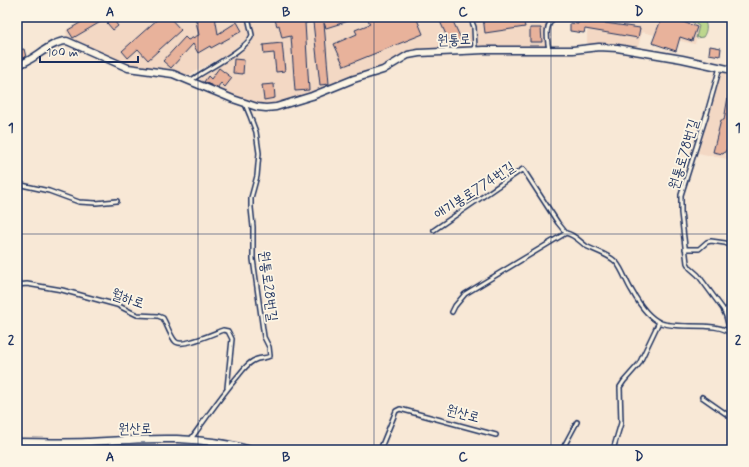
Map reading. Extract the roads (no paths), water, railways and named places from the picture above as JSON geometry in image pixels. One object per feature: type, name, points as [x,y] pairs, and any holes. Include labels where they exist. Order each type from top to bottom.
[{"type":"street","name":"원통로","points":[[17,65],[25,62],[57,43],[67,41],[128,68],[173,74],[245,104],[266,108],[296,102],[354,79],[383,70],[402,58],[414,54],[475,50],[618,48],[732,70]]},
{"type":"street","name":"원산로","points":[[17,442],[191,439],[252,450]]},
{"type":"lane","points":[[190,81],[231,56],[248,41],[252,35],[248,17]]},
{"type":"lane","points":[[470,17],[474,27],[475,50]]},
{"type":"lane","points":[[549,50],[547,29],[556,17]]},
{"type":"lane","name":"원통로78번길","points":[[720,67],[681,195],[681,213],[687,263],[714,295],[724,312]]},
{"type":"lane","name":"원통로28번길","points":[[191,439],[245,368],[252,361],[270,356],[270,347],[264,337],[253,259],[251,198],[257,176],[258,153],[256,132],[245,104]]},
{"type":"lane","name":"애기봉로774번길","points":[[434,230],[523,170],[566,233],[573,234],[580,242],[615,261],[632,292],[649,313],[659,322]]},
{"type":"lane","points":[[17,184],[49,191],[79,202],[96,203],[117,201]]},
{"type":"lane","points":[[452,312],[464,294],[566,233]]},
{"type":"lane","points":[[685,249],[699,248],[706,242],[711,241],[725,243],[732,246]]},
{"type":"lane","name":"월하로","points":[[17,285],[27,284],[62,290],[117,305],[137,315],[158,316],[163,318],[173,339],[180,344],[224,330],[228,331],[232,338],[227,390]]},
{"type":"lane","points":[[731,334],[724,312],[732,304]]},
{"type":"lane","points":[[613,450],[621,423],[620,387],[639,364],[659,322],[676,326],[716,327],[731,334]]},
{"type":"lane","points":[[702,397],[732,418]]},
{"type":"lane","name":"원산로","points":[[380,450],[396,412],[400,409],[496,434]]},
{"type":"lane","points":[[562,450],[577,422]]}]
